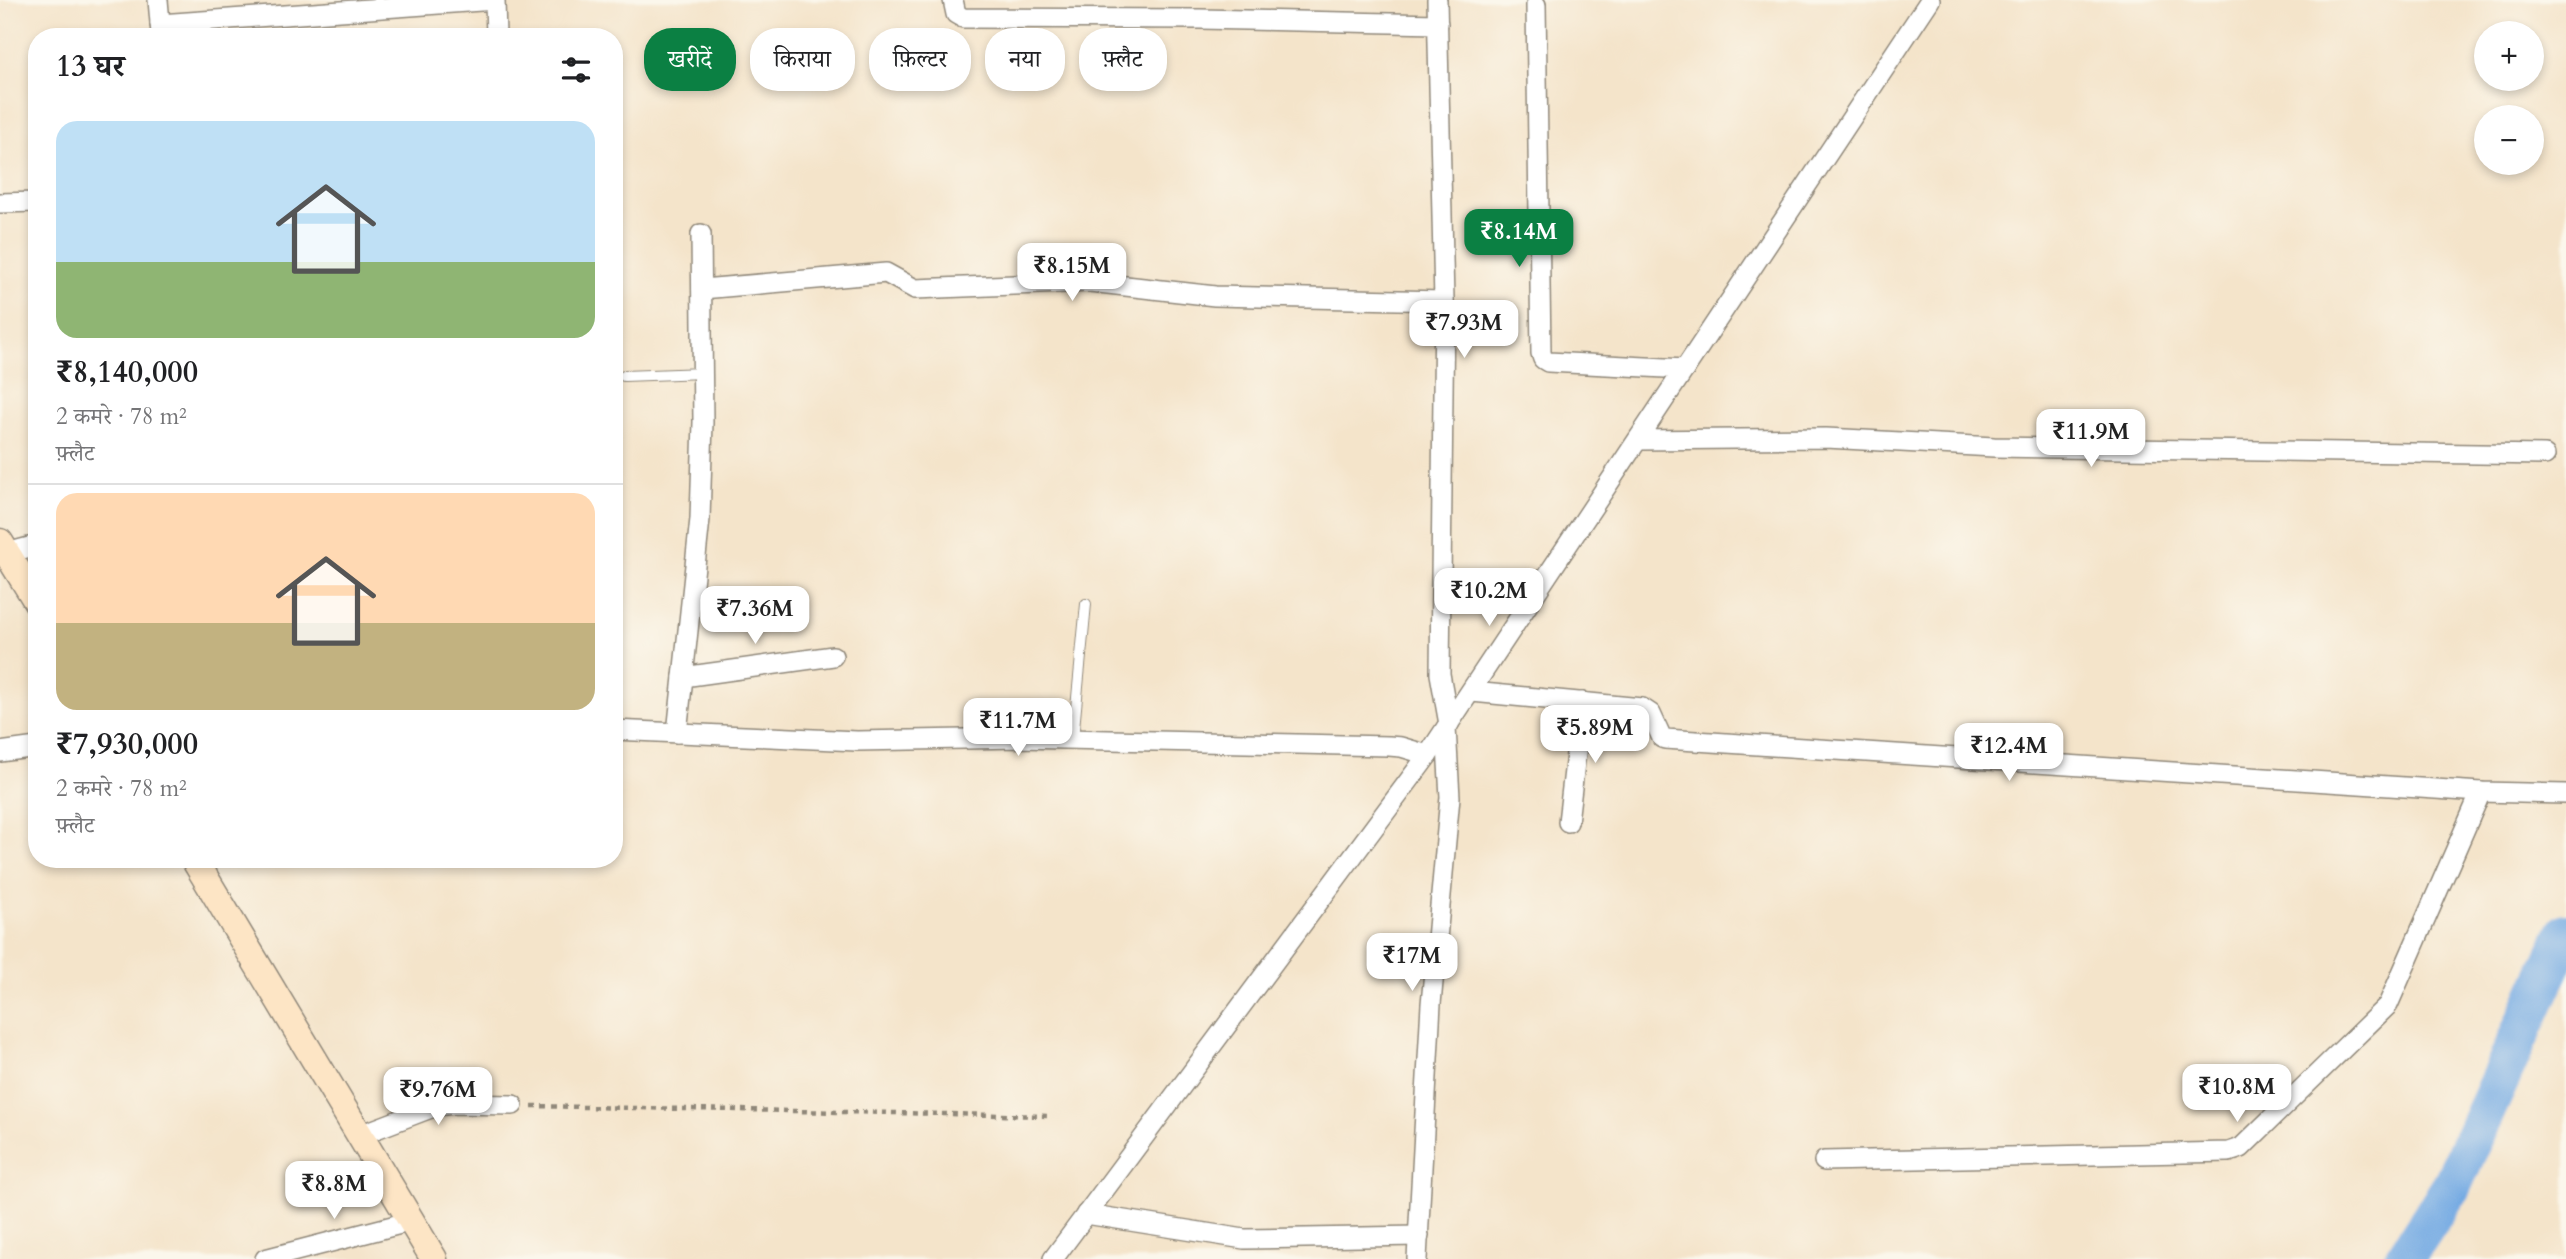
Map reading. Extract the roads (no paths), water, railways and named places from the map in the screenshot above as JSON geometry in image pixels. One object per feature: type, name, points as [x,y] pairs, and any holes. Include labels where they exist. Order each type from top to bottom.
[{"type":"street","points":[[158,0],[161,28]]},
{"type":"street","points":[[183,28],[495,0],[496,28]]},
{"type":"street","points":[[953,0],[957,14],[963,18],[1438,24]]},
{"type":"street","points":[[1417,1259],[1431,1004],[1450,797],[1448,726],[1440,674],[1444,301],[1437,0]]},
{"type":"street","points":[[1053,1259],[1472,692],[1930,0]]},
{"type":"street","points":[[1536,5],[1543,359],[1548,362],[1685,369]]},
{"type":"street","points":[[0,203],[28,202]]},
{"type":"street","points":[[677,733],[700,519],[703,373],[701,234]]},
{"type":"street","points":[[702,289],[886,273],[915,289],[1090,282],[1215,296],[1444,301]]},
{"type":"street","points":[[1638,440],[1826,438],[1994,447],[2545,455]]},
{"type":"street","points":[[28,546],[3,548],[28,588]]},
{"type":"street","points":[[683,677],[832,656]]},
{"type":"street","points":[[1472,692],[1643,708],[1651,714],[1662,738],[1665,739],[2481,792],[2566,794]]},
{"type":"street","points":[[1568,822],[1582,702]]},
{"type":"street","points":[[623,730],[857,741],[1019,738],[1389,746],[1428,755]]},
{"type":"street","points":[[0,752],[28,748]]},
{"type":"street","points":[[1824,1161],[2230,1153],[2241,1148],[2388,1005],[2481,792]]},
{"type":"street","points":[[199,868],[434,1259]]},
{"type":"street","points":[[360,1135],[436,1106],[513,1105]]},
{"type":"street","points":[[1086,1214],[1244,1239],[1419,1236]]},
{"type":"street","points":[[265,1259],[412,1221]]},
{"type":"lane","points":[[624,376],[703,373]]},
{"type":"lane","points":[[1073,739],[1086,604]]},
{"type":"waterway","points":[[2404,1259],[2451,1187],[2566,933]]}]
